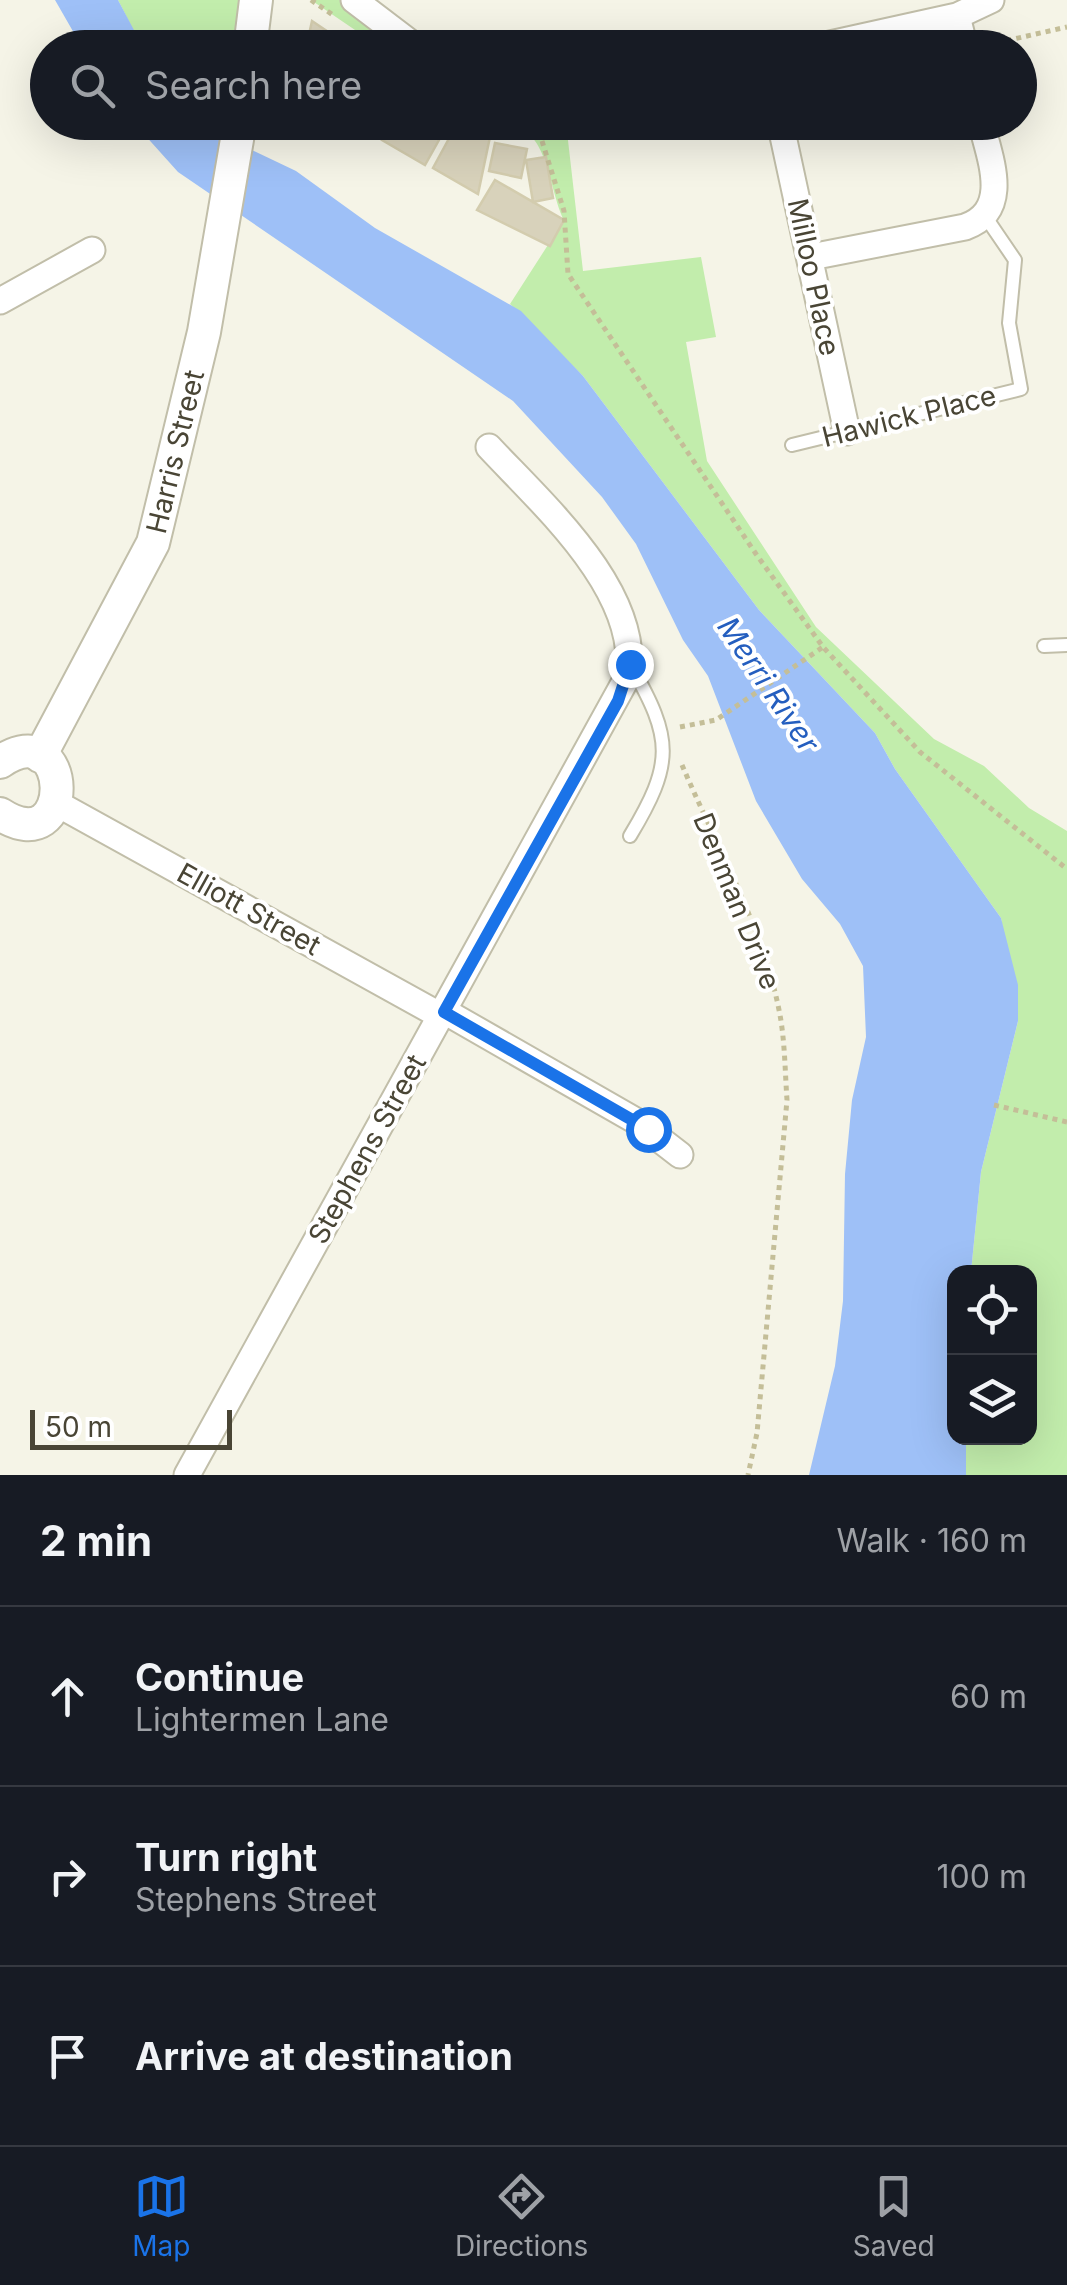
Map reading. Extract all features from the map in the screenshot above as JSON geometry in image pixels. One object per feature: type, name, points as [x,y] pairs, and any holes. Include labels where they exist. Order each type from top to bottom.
[{"type":"street","points":[[252,30],[256,0]]},
{"type":"street","points":[[354,0],[393,30]]},
{"type":"street","points":[[894,30],[958,16],[991,0]]},
{"type":"street","points":[[958,16],[961,30]]},
{"type":"street","name":"Harris Street","points":[[40,756],[152,542],[182,433],[237,140]]},
{"type":"street","name":"Milloo Place","points":[[784,140],[848,432]]},
{"type":"street","points":[[811,258],[965,227],[985,216],[992,207],[994,185],[985,140]]},
{"type":"street","points":[[0,301],[92,250]]},
{"type":"street","points":[[490,447],[578,542],[616,604],[630,664]]},
{"type":"street","name":"Stephens Street","points":[[187,1475],[618,701],[630,664]]},
{"type":"street","points":[[0,762],[20,753],[40,756],[59,781],[56,803],[42,819],[3,824]]},
{"type":"street","name":"Elliott Street","points":[[56,803],[636,1121],[680,1155]]},
{"type":"lane","name":"Hawick Place","points":[[792,445],[1021,388],[1009,323],[1015,260],[985,216]]},
{"type":"lane","points":[[1044,646],[1067,645]]},
{"type":"lane","points":[[630,664],[664,730],[666,747],[658,775],[630,836]]},
{"type":"path","points":[[1037,34],[1067,27]]},
{"type":"path","points":[[541,140],[564,211],[568,274],[823,647],[920,752],[1067,868]]},
{"type":"path","points":[[664,730],[716,720],[823,647]]},
{"type":"path","name":"Denman Drive","points":[[664,730],[760,948],[782,1035],[787,1100],[757,1433],[748,1475]]},
{"type":"path","points":[[994,1105],[1067,1122]]},
{"type":"green space","points":[[118,0],[256,0],[252,30],[133,30]]},
{"type":"green space","points":[[311,0],[354,0],[394,30],[355,30]]},
{"type":"green space","points":[[534,140],[568,140],[583,271],[701,257],[716,337],[686,342],[707,461],[816,627],[934,739],[984,766],[1029,808],[1067,831],[1067,1475],[966,1475],[966,1445],[1037,1445],[1037,1265],[972,1265],[981,1172],[1018,1021],[1001,918],[895,769],[875,733],[759,610],[583,376],[510,304],[564,220],[544,158]]},
{"type":"water","points":[[55,0],[118,0],[134,30],[72,30]]},
{"type":"water","name":"Merri River","points":[[149,140],[231,140],[296,171],[375,228],[521,311],[583,376],[759,610],[875,733],[895,769],[1001,918],[1018,985],[1018,1021],[981,1172],[972,1265],[947,1265],[947,1445],[966,1445],[966,1475],[809,1475],[835,1366],[843,1301],[845,1174],[852,1100],[866,1037],[863,966],[840,924],[802,879],[756,801],[708,676],[683,640],[636,544],[602,497],[513,401],[178,172]]},
{"type":"building","points":[[312,21],[325,30],[310,30]]},
{"type":"building","points":[[382,140],[439,140],[425,165]]},
{"type":"building","points":[[448,140],[489,140],[478,194],[433,168]]},
{"type":"building","points":[[495,143],[527,149],[521,178],[489,171]]},
{"type":"building","points":[[546,157],[553,198],[533,202],[526,160]]},
{"type":"building","points":[[495,180],[564,220],[550,246],[477,210]]},
{"type":"route","points":[[630,664],[618,701],[444,1012],[648,1129]]}]
